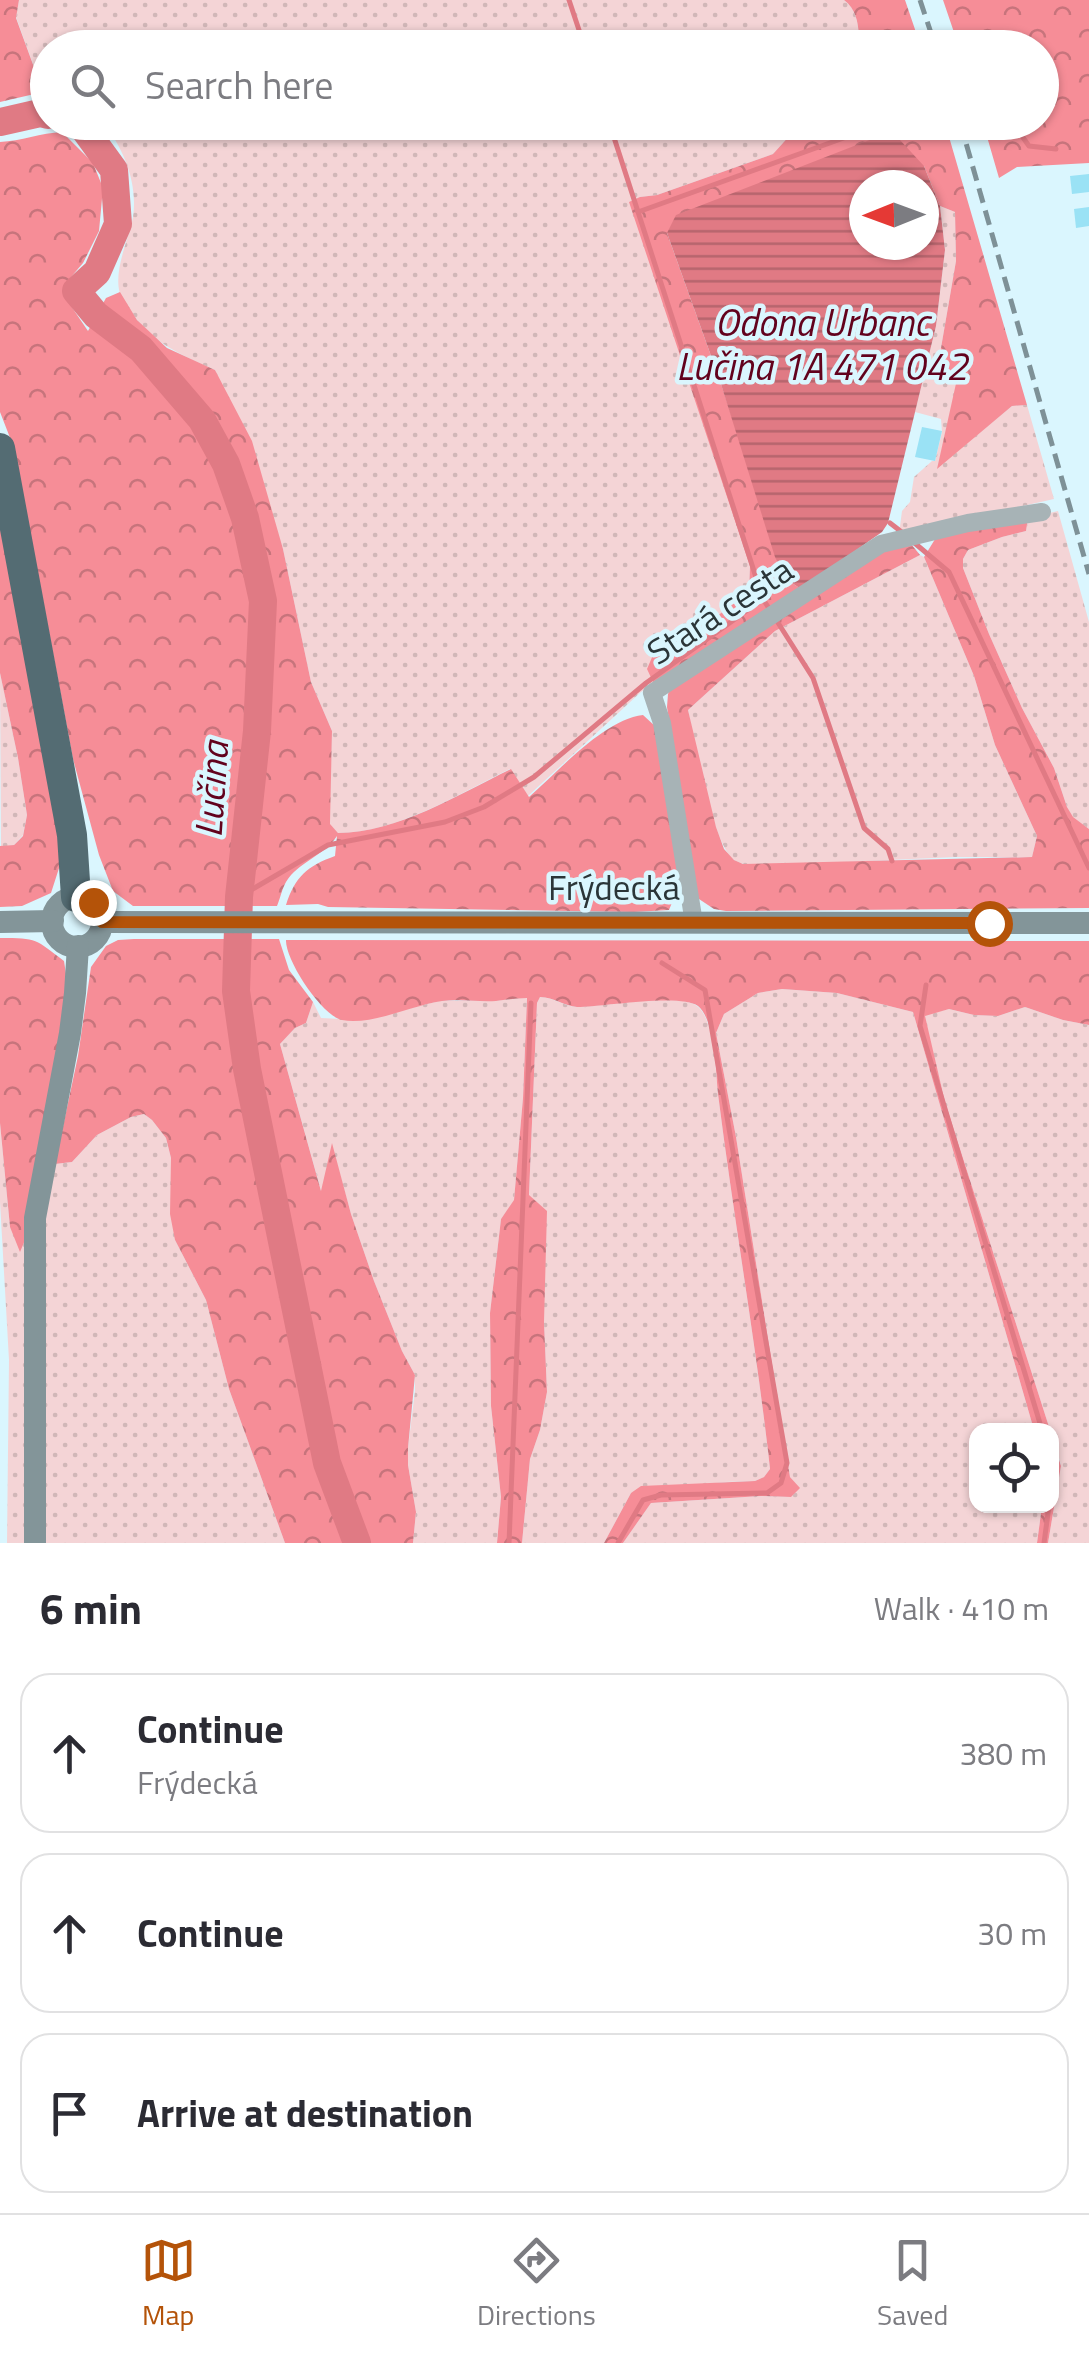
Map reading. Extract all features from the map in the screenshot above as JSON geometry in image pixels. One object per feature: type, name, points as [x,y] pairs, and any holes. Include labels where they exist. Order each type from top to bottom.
[{"type":"highway","points":[[0,448],[72,834],[76,897]]},
{"type":"main road","points":[[76,897],[96,905],[102,922],[95,939],[78,946],[60,939],[52,922],[61,903],[76,897]]},
{"type":"main road","points":[[7,922],[52,922]]},
{"type":"main road","name":"Frýdecká","points":[[102,922],[1089,923]]},
{"type":"main road","points":[[35,1543],[35,1218],[70,1034],[78,946]]},
{"type":"street","name":"Stará cesta","points":[[694,923],[662,723],[652,693],[881,544],[968,523],[1042,512]]},
{"type":"shaded area","points":[[19,0],[844,0],[856,16],[858,30],[30,30],[30,56],[16,17]]},
{"type":"shaded area","points":[[115,140],[786,140],[773,154],[657,195],[640,197],[750,566],[749,592],[705,625],[665,647],[654,684],[528,796],[510,769],[405,819],[382,827],[338,833],[329,824],[332,731],[311,682],[283,549],[215,370],[156,338],[120,294],[122,255],[134,204],[131,179]]},
{"type":"shaded area","points":[[940,206],[955,212],[956,261],[937,371],[958,378],[938,467],[1012,406],[1027,405],[1054,499],[899,534],[914,477],[935,461],[942,432],[941,419],[915,412],[936,326],[945,250]]},
{"type":"shaded area","points":[[1058,511],[1089,622],[1089,829],[1072,817],[1067,807],[1054,768],[1022,708],[963,568],[968,550],[1026,531],[1028,518]]},
{"type":"shaded area","points":[[920,555],[974,676],[995,745],[1037,836],[1032,857],[755,866],[736,861],[725,849],[711,813],[688,710],[775,631]]},
{"type":"shaded area","points":[[0,673],[27,815],[23,835],[14,845],[1,847]]},
{"type":"shaded area","points":[[782,989],[837,993],[913,1012],[1032,1423],[969,1423],[969,1513],[1041,1513],[1037,1543],[623,1543],[651,1503],[791,1497],[799,1488],[790,1477],[716,1033],[724,1014],[758,993]]},
{"type":"shaded area","points":[[527,997],[514,1201],[501,1219],[490,1313],[491,1406],[501,1497],[497,1543],[413,1543],[416,1512],[408,1448],[415,1375],[374,1281],[332,1146],[322,1194],[280,1044],[295,1028],[306,1023],[313,1002],[321,1018],[363,1020],[439,1001]]},
{"type":"shaded area","points":[[540,997],[576,1007],[674,1000],[697,1006],[703,1013],[714,1047],[768,1451],[770,1469],[755,1481],[631,1493],[604,1543],[522,1543],[530,1459],[547,1392],[544,1322],[529,1195]]},
{"type":"shaded area","points":[[1025,1007],[1089,1025],[1089,1543],[1048,1543],[1053,1513],[1059,1513],[1059,1423],[1048,1423],[945,1102],[924,1015],[949,1009],[998,1016]]},
{"type":"shaded area","points":[[144,1114],[166,1138],[171,1158],[175,1240],[206,1300],[229,1389],[285,1543],[44,1543],[43,1233],[55,1164],[72,1162],[97,1135]]},
{"type":"shaded area","points":[[0,1123],[10,1227],[25,1240],[26,1543],[7,1543],[9,1360]]},
{"type":"green space","points":[[0,0],[19,0],[16,18],[30,56],[30,95],[0,102]]},
{"type":"green space","points":[[844,0],[905,0],[915,30],[859,30]]},
{"type":"green space","points":[[943,0],[1089,0],[1089,163],[1017,167],[999,178],[988,140],[1059,140],[1059,30],[953,30]]},
{"type":"green space","points":[[30,137],[70,140],[93,163],[103,188],[99,231],[83,263],[65,284],[71,306],[88,331],[106,298],[120,292],[137,320],[167,348],[215,370],[252,441],[283,549],[311,682],[332,731],[330,824],[338,833],[383,827],[511,769],[529,797],[597,736],[643,715],[656,727],[677,870],[678,888],[669,910],[286,905],[303,874],[335,856],[337,836],[291,875],[277,906],[133,906],[113,891],[73,759],[14,448],[0,412],[0,142]]},
{"type":"green space","points":[[786,140],[950,140],[1027,405],[1012,406],[937,469],[957,379],[937,371],[956,261],[955,212],[939,204],[939,170],[926,170],[924,166],[909,170],[849,170],[849,186],[667,233],[786,579],[801,589],[654,684],[647,669],[653,655],[705,625],[749,592],[750,566],[629,202],[773,154]]},
{"type":"green space","points":[[0,508],[59,824],[61,862],[51,893],[22,906],[0,907],[0,846],[14,845],[23,836],[27,815],[0,673]]},
{"type":"green space","points":[[1028,518],[1026,531],[968,550],[963,568],[1022,708],[1054,768],[1067,807],[1089,829],[1089,908],[726,911],[714,909],[696,897],[667,707],[672,685],[891,546],[911,544],[920,555],[775,631],[688,710],[724,849],[743,864],[1032,857],[1037,836],[995,745],[974,676],[924,557],[937,536]]},
{"type":"green space","points":[[0,938],[29,939],[47,948],[64,961],[68,987],[20,1252],[10,1227],[0,1123]]},
{"type":"green space","points":[[134,939],[279,939],[289,970],[313,1002],[306,1023],[295,1028],[280,1044],[321,1191],[332,1143],[374,1281],[415,1375],[408,1448],[416,1512],[413,1543],[285,1543],[229,1389],[206,1300],[175,1240],[170,1214],[171,1158],[166,1138],[152,1120],[144,1114],[131,1117],[97,1135],[72,1162],[55,1164],[78,1056],[91,967],[106,946]]},
{"type":"green space","points":[[286,940],[1089,941],[1089,1025],[1025,1007],[998,1016],[949,1009],[925,1016],[945,1102],[1048,1423],[1032,1423],[913,1012],[837,993],[782,989],[758,993],[724,1014],[716,1033],[790,1477],[800,1488],[791,1497],[651,1503],[623,1543],[604,1543],[631,1493],[641,1486],[755,1481],[770,1469],[768,1451],[714,1047],[704,1013],[689,1002],[577,1007],[540,997],[529,1195],[547,1211],[547,1392],[530,1459],[522,1543],[497,1543],[501,1497],[491,1406],[490,1313],[501,1219],[514,1200],[527,998],[442,1001],[379,1018],[342,1020],[325,1009],[306,986]]},
{"type":"green space","points":[[1041,1513],[1053,1513],[1048,1543],[1037,1543]]},
{"type":"water","name":"Odona Urbanc Lučina 1A 471 042","points":[[869,140],[900,140],[926,170],[849,170],[849,260],[939,260],[939,204],[945,250],[936,326],[888,523],[882,532],[801,589],[786,579],[775,557],[720,381],[667,233],[676,215]]},
{"type":"building","points":[[1089,174],[1089,192],[1072,194],[1070,176]]},
{"type":"building","points":[[1089,207],[1089,226],[1076,228],[1074,209]]},
{"type":"building","points":[[922,427],[942,431],[935,461],[915,457]]},
{"type":"waterway","points":[[569,0],[579,30]]},
{"type":"waterway","name":"Lučina","points":[[0,122],[30,115]]},
{"type":"waterway","name":"Lučina","points":[[92,140],[114,170],[118,224],[97,272],[76,291],[96,315],[141,349],[202,420],[226,464],[245,518],[263,601],[257,731],[239,897],[236,991],[247,1069],[327,1463],[357,1543]]},
{"type":"waterway","points":[[615,140],[763,599],[813,678],[864,828],[888,849],[892,861]]},
{"type":"waterway","points":[[638,212],[838,140]]},
{"type":"waterway","points":[[1025,140],[1029,146],[1056,149]]},
{"type":"waterway","points":[[890,523],[903,533]]},
{"type":"waterway","points":[[911,540],[949,572],[1089,868]]},
{"type":"waterway","points":[[239,897],[328,845],[445,822],[484,807],[534,777],[646,683],[763,599]]},
{"type":"waterway","points":[[618,1543],[643,1500],[661,1495],[767,1493],[781,1483],[787,1463],[705,990],[662,963]]},
{"type":"waterway","points":[[926,985],[920,1026],[1040,1423]]},
{"type":"waterway","points":[[509,1543],[531,1003]]},
{"type":"waterway","points":[[1044,1543],[1048,1513]]},
{"type":"railway","points":[[920,0],[930,30]]},
{"type":"railway","points":[[965,140],[1089,574]]},
{"type":"route","points":[[93,902],[102,922],[989,923]]}]
